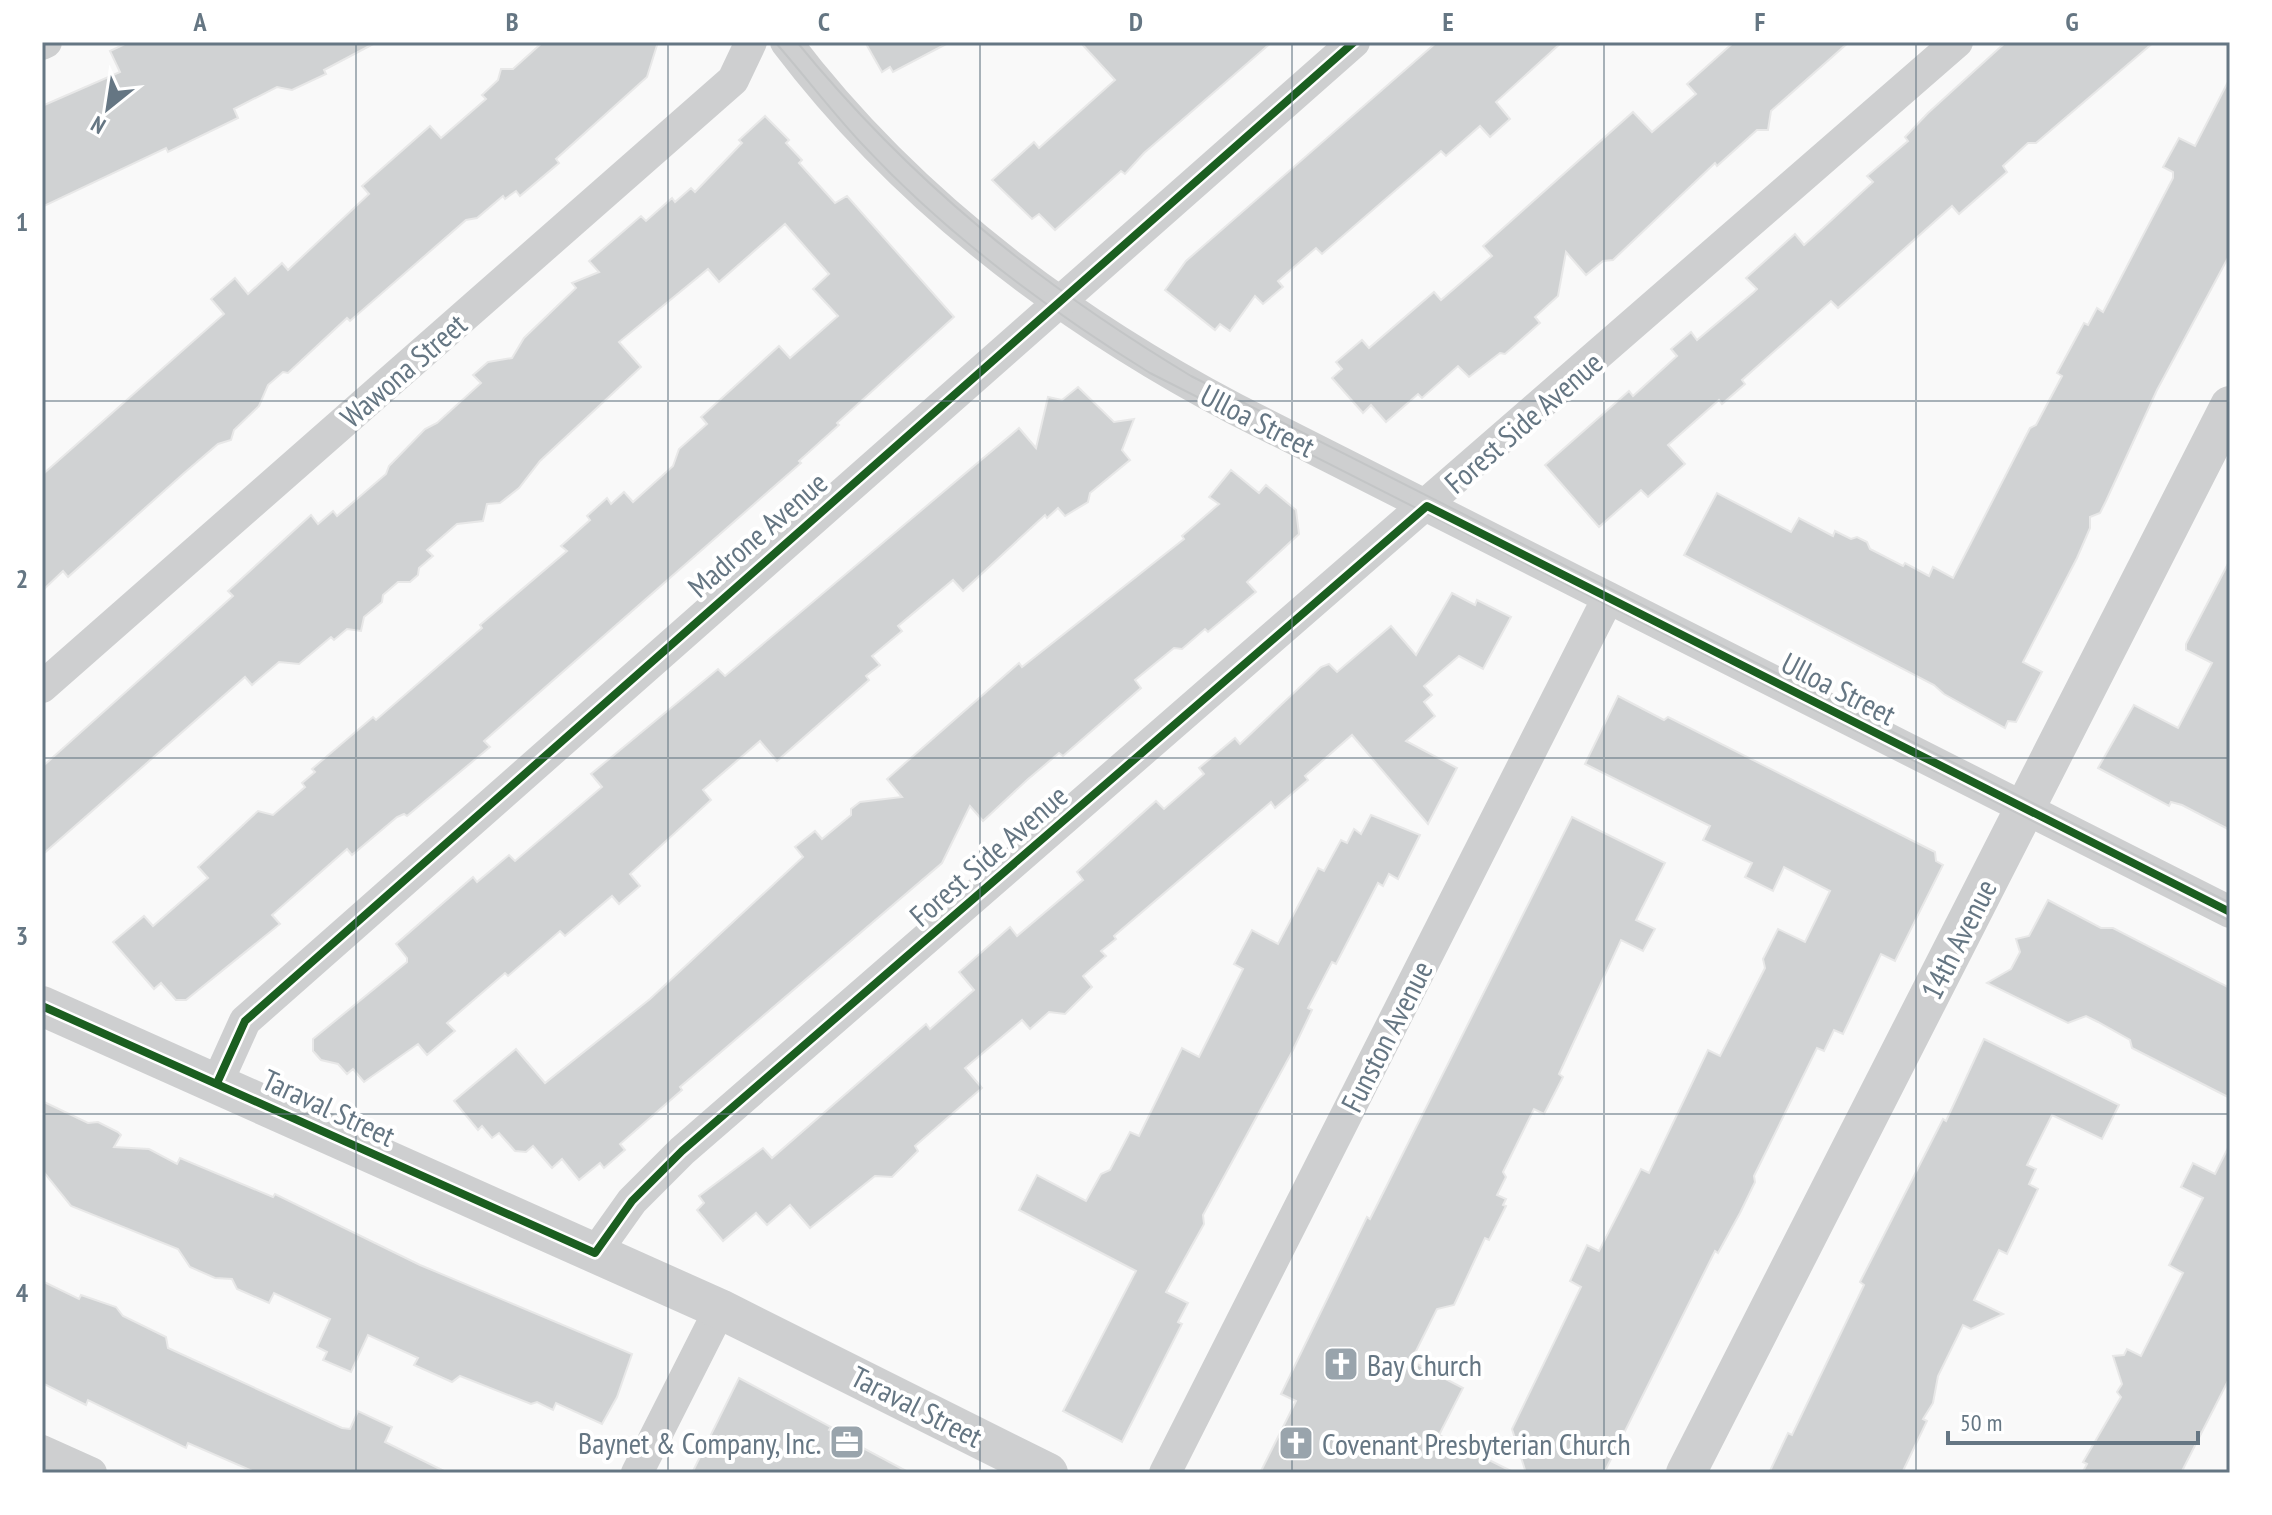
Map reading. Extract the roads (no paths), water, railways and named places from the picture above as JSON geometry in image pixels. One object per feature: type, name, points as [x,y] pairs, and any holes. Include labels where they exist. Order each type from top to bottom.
[{"type":"street","name":"Wawona Street","points":[[42,687],[733,80],[751,42]]},
{"type":"street","name":"Ulloa Street","points":[[786,42],[827,94],[910,179],[969,233],[1058,303],[1182,381],[2230,912]]},
{"type":"street","name":"Madrone Avenue","points":[[217,1083],[245,1021],[1354,42]]},
{"type":"street","name":"Forest Side Avenue","points":[[595,1253],[632,1201],[682,1151],[1957,42]]},
{"type":"street","name":"14th Avenue","points":[[1686,1473],[2230,406]]},
{"type":"street","name":"Funston Avenue","points":[[1165,1473],[1608,598]]},
{"type":"street","name":"Taraval Street","points":[[42,1006],[720,1309],[1048,1473]]},
{"type":"street","points":[[637,1473],[720,1309]]},
{"type":"street","points":[[42,1451],[91,1473]]},
{"type":"tram line","points":[[775,42],[863,145],[963,240],[1035,296],[1150,373],[2230,921]]},
{"type":"tram line","points":[[797,42],[885,140],[979,227],[1080,304],[1191,376],[2230,903]]},
{"type":"place","name":"Bay Church","points":[[1341,1364]]},
{"type":"place","name":"Baynet & Company, Inc.","points":[[847,1442]]},
{"type":"place","name":"Covenant Presbyterian Church","points":[[1296,1443]]}]
